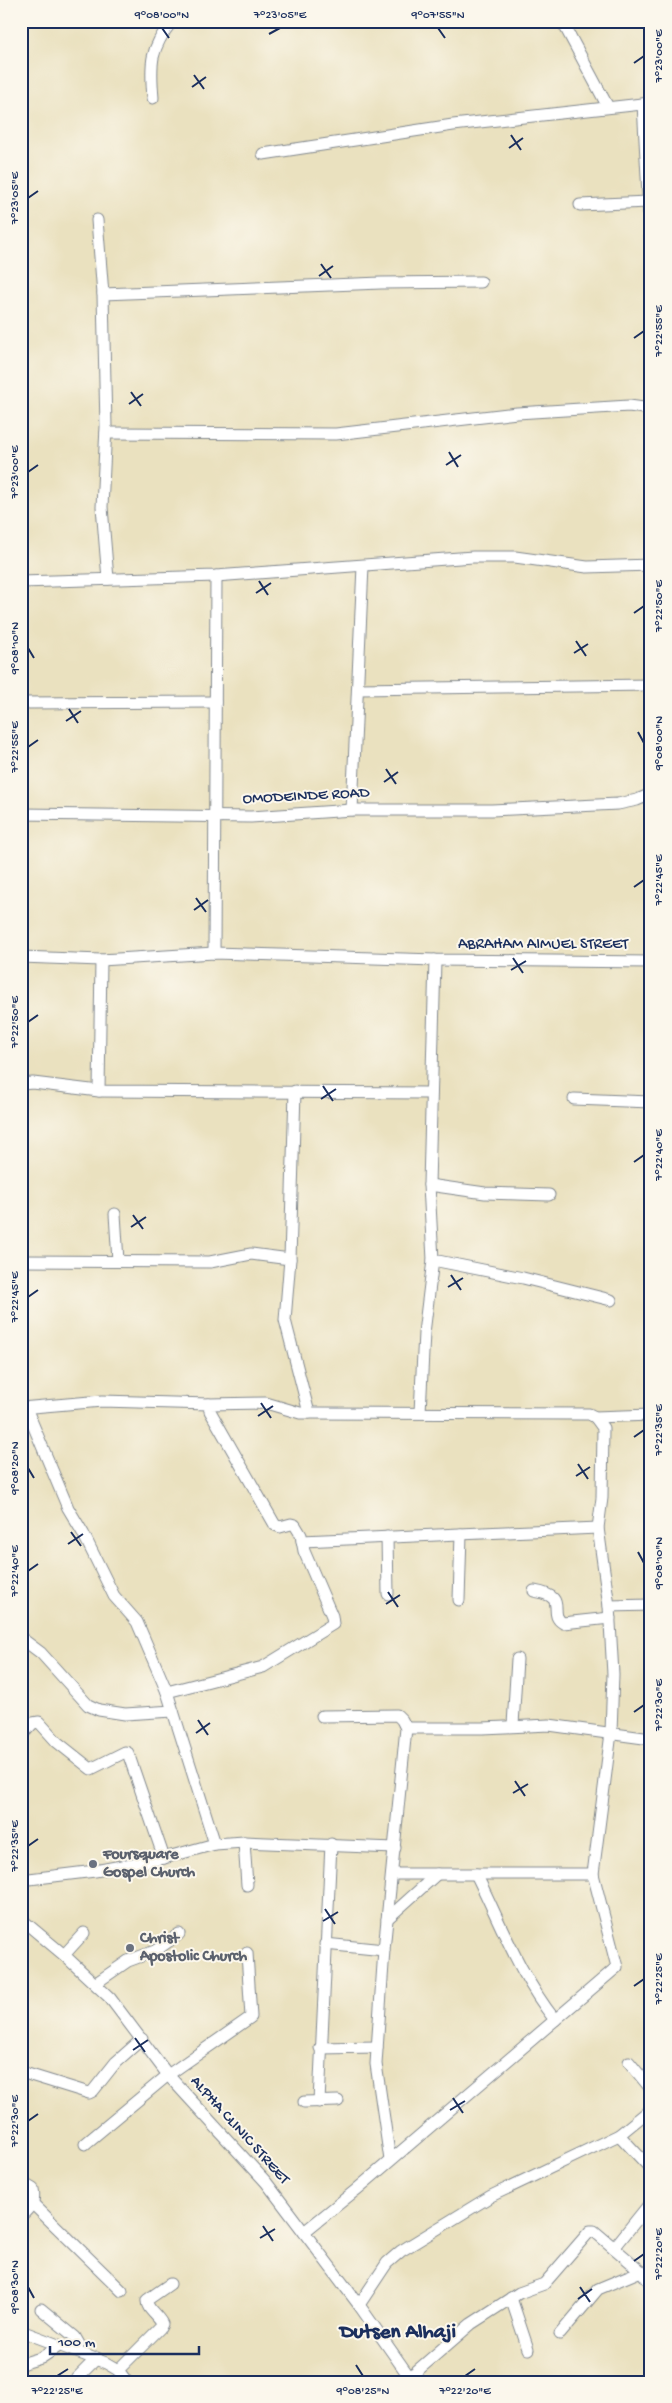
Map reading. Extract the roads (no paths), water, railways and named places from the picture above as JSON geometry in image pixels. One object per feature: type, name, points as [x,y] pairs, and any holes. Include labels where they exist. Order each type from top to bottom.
[{"type":"street","points":[[153,98],[150,66],[155,44],[172,21]]},
{"type":"street","points":[[562,21],[608,107]]},
{"type":"street","points":[[263,154],[453,125],[647,103],[648,202],[651,249]]},
{"type":"street","points":[[580,205],[648,202]]},
{"type":"street","points":[[97,220],[103,294],[106,433],[102,507],[108,579]]},
{"type":"street","points":[[103,294],[373,283],[481,282]]},
{"type":"street","points":[[106,433],[336,434],[517,413],[629,406],[651,409]]},
{"type":"street","points":[[21,582],[216,576],[363,566],[434,558],[515,558],[588,567],[651,565]]},
{"type":"street","points":[[352,810],[359,689],[363,566]]},
{"type":"street","points":[[214,953],[216,576]]},
{"type":"street","points":[[359,689],[651,685]]},
{"type":"street","points":[[21,703],[215,702]]},
{"type":"street","name":"OMODEINDE ROAD","points":[[21,814],[251,817],[352,810],[492,810],[580,807],[637,800],[651,794]]},
{"type":"street","name":"ABRAHAM AIMUEL STREET","points":[[21,957],[101,960],[214,953],[435,960],[651,962]]},
{"type":"street","points":[[99,1091],[101,960]]},
{"type":"street","points":[[420,1412],[424,1333],[433,1260],[429,1186],[435,960]]},
{"type":"street","points":[[21,1084],[33,1083],[99,1091],[431,1093]]},
{"type":"street","points":[[296,1092],[290,1259],[285,1320],[309,1414]]},
{"type":"street","points":[[574,1099],[651,1102]]},
{"type":"street","points":[[429,1186],[485,1193],[549,1195]]},
{"type":"street","points":[[114,1214],[118,1262]]},
{"type":"street","points":[[21,1262],[210,1262],[251,1254],[290,1259]]},
{"type":"street","points":[[433,1260],[523,1278],[611,1300]]},
{"type":"street","points":[[215,1844],[167,1692],[137,1622],[114,1596],[83,1533],[68,1508],[24,1408],[102,1401],[209,1404],[266,1402],[309,1414],[420,1412],[589,1414],[595,1416],[651,1415]]},
{"type":"street","points":[[167,1692],[263,1667],[333,1624],[332,1616],[295,1525],[291,1524],[280,1527],[275,1525],[210,1411],[209,1404]]},
{"type":"street","points":[[304,2232],[618,1967],[593,1874],[594,1848],[611,1733],[613,1674],[609,1612],[598,1528],[602,1498],[603,1428],[595,1416]]},
{"type":"street","points":[[302,1541],[598,1528]]},
{"type":"street","points":[[459,1600],[461,1534]]},
{"type":"street","points":[[387,1537],[388,1594]]},
{"type":"street","points":[[534,1592],[550,1594],[554,1598],[558,1618],[563,1623],[609,1612],[651,1605]]},
{"type":"street","points":[[21,1638],[41,1653],[88,1705],[99,1710],[125,1714],[173,1711]]},
{"type":"street","points":[[513,1725],[517,1659]]},
{"type":"street","points":[[322,1716],[397,1715],[406,1728],[384,1950],[377,2047],[380,2096],[390,2160]]},
{"type":"street","points":[[21,1736],[33,1723],[38,1722],[57,1742],[92,1769],[125,1752],[128,1753],[164,1858]]},
{"type":"street","points":[[406,1728],[483,1728],[549,1724],[651,1739]]},
{"type":"street","points":[[244,1842],[247,1886]]},
{"type":"street","points":[[21,1880],[96,1871],[164,1858],[215,1844],[244,1842],[395,1848]]},
{"type":"street","points":[[319,2102],[320,2048],[331,1844]]},
{"type":"street","points":[[392,1874],[593,1874]]},
{"type":"street","points":[[388,1919],[438,1874]]},
{"type":"street","points":[[476,1874],[521,1970],[538,1998],[555,2020]]},
{"type":"street","name":"ALPHA CLINIC STREET","points":[[21,1920],[64,1954],[96,1983],[142,2039],[168,2075],[266,2182],[359,2304],[412,2379]]},
{"type":"street","points":[[64,1954],[84,1934]]},
{"type":"street","points":[[96,1983],[128,1961],[155,1951],[179,1934]]},
{"type":"street","points":[[325,1944],[384,1950]]},
{"type":"street","points":[[85,2144],[168,2075],[251,2016],[247,1953]]},
{"type":"street","points":[[21,2072],[89,2093],[93,2091],[116,2062],[142,2039]]},
{"type":"street","points":[[320,2048],[377,2047]]},
{"type":"street","points":[[629,2062],[651,2089]]},
{"type":"street","points":[[304,2102],[338,2101]]},
{"type":"street","points":[[359,2304],[392,2258],[436,2228],[491,2196],[619,2135],[651,2109]]},
{"type":"street","points":[[619,2135],[651,2169]]},
{"type":"street","points":[[21,2182],[33,2189],[33,2204],[21,2216]]},
{"type":"street","points":[[614,2248],[651,2202]]},
{"type":"street","points":[[33,2204],[122,2291]]},
{"type":"street","points":[[412,2379],[465,2329],[522,2291],[544,2284],[590,2231],[594,2231],[614,2248],[640,2271],[651,2284]]},
{"type":"street","points":[[560,2334],[598,2289],[640,2271]]},
{"type":"street","points":[[118,2370],[160,2328],[162,2324],[148,2308],[146,2300],[170,2284]]},
{"type":"street","points":[[511,2298],[528,2349]]},
{"type":"street","points":[[41,2309],[75,2337],[79,2344],[74,2351]]},
{"type":"street","points":[[21,2331],[97,2358],[118,2370],[127,2382]]},
{"type":"street","points":[[21,2364],[41,2358],[59,2346]]},
{"type":"street","points":[[73,2382],[97,2358]]},
{"type":"place","name":"Foursquare Gospel Church","points":[[93,1864]]},
{"type":"place","name":"Christ Apostolic Church","points":[[130,1948]]},
{"type":"district","name":"Dutsen Alhaji","points":[[398,2333]]}]
